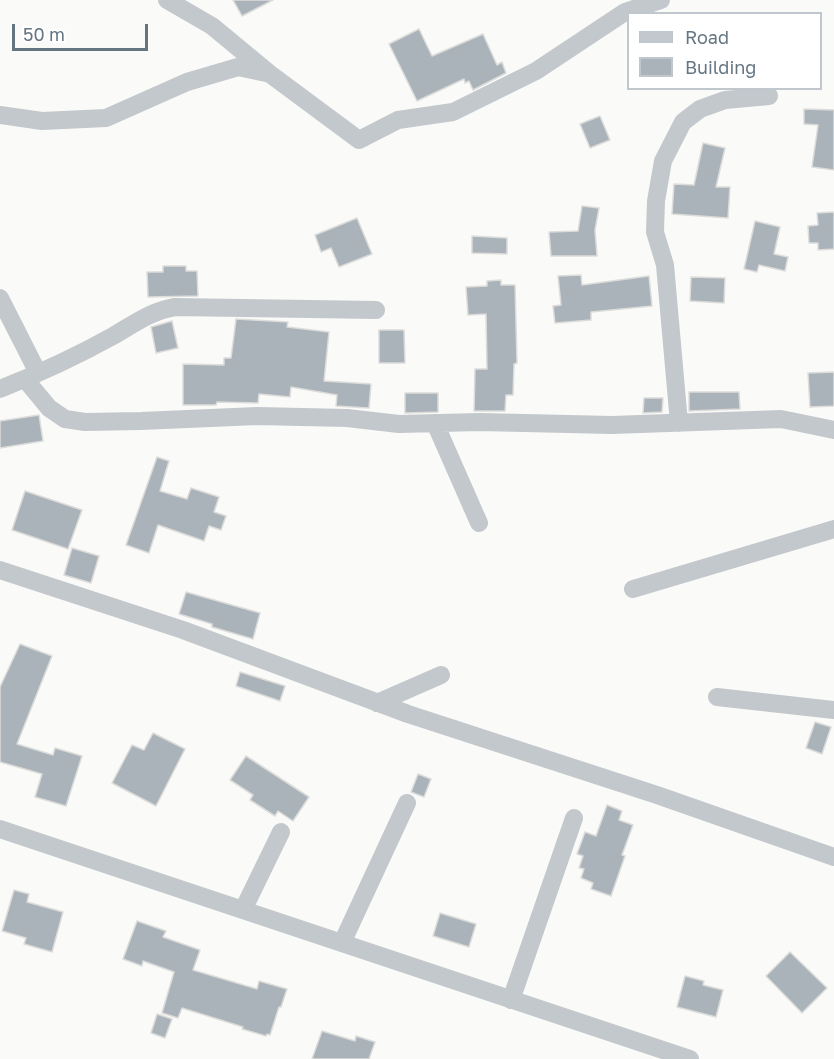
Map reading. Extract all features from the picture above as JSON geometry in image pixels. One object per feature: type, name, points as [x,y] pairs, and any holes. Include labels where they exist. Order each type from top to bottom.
[{"type":"street","points":[[167,0],[212,26],[270,74],[359,140],[398,120],[453,112],[536,71],[624,12],[662,0]]},
{"type":"street","points":[[0,115],[42,121],[106,118],[187,82],[238,67],[270,74]]},
{"type":"street","points":[[679,423],[665,265],[655,232],[656,201],[663,160],[682,122],[700,109],[725,100],[769,96]]},
{"type":"street","points":[[0,298],[31,376],[49,408],[65,418],[85,422],[257,416],[347,418],[399,424],[679,423],[781,419],[834,429]]},
{"type":"street","points":[[0,389],[112,336],[159,309],[175,307],[376,310]]},
{"type":"street","points":[[435,423],[479,524]]},
{"type":"street","points":[[633,589],[834,529]]},
{"type":"street","points":[[0,570],[183,630],[377,703],[657,795],[834,857]]},
{"type":"street","points":[[377,703],[441,675]]},
{"type":"street","points":[[717,697],[834,710]]},
{"type":"street","points":[[342,943],[407,803]]},
{"type":"street","points":[[511,1000],[574,818]]},
{"type":"street","points":[[0,830],[690,1059]]},
{"type":"street","points":[[243,910],[280,832]]},
{"type":"building","points":[[233,0],[273,0],[242,16]]},
{"type":"building","points":[[419,29],[432,56],[483,34],[497,65],[502,62],[506,73],[473,90],[469,81],[465,83],[464,79],[417,101],[389,44]]},
{"type":"building","points":[[804,109],[834,110],[834,170],[812,167],[818,125],[804,124]]},
{"type":"building","points":[[600,116],[610,140],[590,148],[580,124]]},
{"type":"building","points":[[703,143],[725,148],[716,187],[730,187],[728,218],[672,214],[674,184],[694,185]]},
{"type":"building","points":[[582,206],[599,208],[595,230],[597,256],[551,256],[549,232],[578,231]]},
{"type":"building","points":[[834,212],[834,249],[818,250],[818,243],[809,243],[808,226],[818,225],[817,213]]},
{"type":"building","points":[[357,218],[372,254],[339,267],[331,248],[321,252],[315,235]]},
{"type":"building","points":[[755,221],[780,227],[774,254],[788,257],[785,271],[759,265],[757,272],[744,269]]},
{"type":"building","points":[[472,236],[507,238],[507,254],[472,253]]},
{"type":"building","points":[[163,266],[186,266],[186,271],[197,271],[198,296],[148,297],[147,272],[163,272]]},
{"type":"building","points":[[581,275],[582,285],[649,276],[652,306],[591,312],[591,320],[555,323],[553,306],[561,305],[558,276]]},
{"type":"building","points":[[691,277],[725,278],[724,303],[690,301]]},
{"type":"building","points":[[501,280],[501,285],[515,285],[517,363],[514,364],[513,395],[506,395],[505,411],[474,411],[475,369],[487,369],[486,314],[468,315],[466,287],[487,286],[487,281]]},
{"type":"building","points":[[236,319],[288,322],[287,327],[329,332],[324,381],[371,384],[369,408],[336,406],[337,395],[291,387],[290,397],[259,394],[258,403],[217,402],[216,405],[183,405],[183,364],[224,365],[224,358],[231,358]]},
{"type":"building","points":[[172,321],[178,348],[156,353],[151,327]]},
{"type":"building","points":[[379,330],[404,330],[405,363],[379,363]]},
{"type":"building","points":[[834,372],[834,406],[810,407],[808,373]]},
{"type":"building","points":[[689,392],[739,392],[740,409],[689,411]]},
{"type":"building","points":[[405,393],[438,393],[438,412],[405,413]]},
{"type":"building","points":[[644,398],[663,398],[662,412],[643,413]]},
{"type":"building","points":[[39,415],[43,441],[0,448],[0,421]]},
{"type":"building","points":[[157,457],[169,461],[160,491],[187,499],[191,488],[219,497],[214,512],[226,516],[221,530],[209,526],[204,541],[158,525],[149,553],[126,545]]},
{"type":"building","points":[[25,491],[82,510],[68,549],[12,530]]},
{"type":"building","points":[[72,548],[99,556],[91,583],[64,575]]},
{"type":"building","points":[[186,592],[260,613],[253,639],[179,614]]},
{"type":"building","points":[[20,644],[52,656],[17,744],[53,755],[55,748],[82,756],[66,806],[35,797],[42,774],[0,762],[0,687]]},
{"type":"building","points":[[240,672],[285,686],[280,701],[236,686]]},
{"type":"building","points":[[815,722],[831,727],[822,754],[806,748]]},
{"type":"building","points":[[153,733],[185,749],[156,806],[112,783],[132,745],[144,750]]},
{"type":"building","points":[[246,756],[309,797],[293,821],[278,811],[275,816],[250,800],[253,795],[230,780]]},
{"type":"building","points":[[418,774],[431,779],[424,797],[411,792]]},
{"type":"building","points":[[607,805],[622,811],[619,820],[633,825],[611,896],[591,889],[593,883],[581,878],[584,869],[579,868],[583,856],[577,854],[585,832],[596,836]]},
{"type":"building","points":[[14,890],[29,894],[27,902],[63,912],[52,952],[24,944],[26,938],[2,931]]},
{"type":"building","points":[[440,913],[476,924],[469,947],[433,936]]},
{"type":"building","points":[[137,921],[166,931],[163,937],[200,950],[193,970],[257,989],[259,981],[287,989],[270,1035],[266,1036],[242,1029],[243,1027],[182,1008],[178,1018],[162,1013],[174,972],[143,961],[142,966],[123,959]]},
{"type":"building","points":[[790,952],[827,988],[802,1013],[766,976]]},
{"type":"building","points":[[685,976],[704,981],[703,985],[723,990],[716,1017],[677,1007]]},
{"type":"building","points":[[157,1014],[172,1019],[165,1038],[151,1033]]},
{"type":"building","points":[[322,1031],[355,1041],[356,1036],[375,1042],[369,1059],[312,1059]]}]
